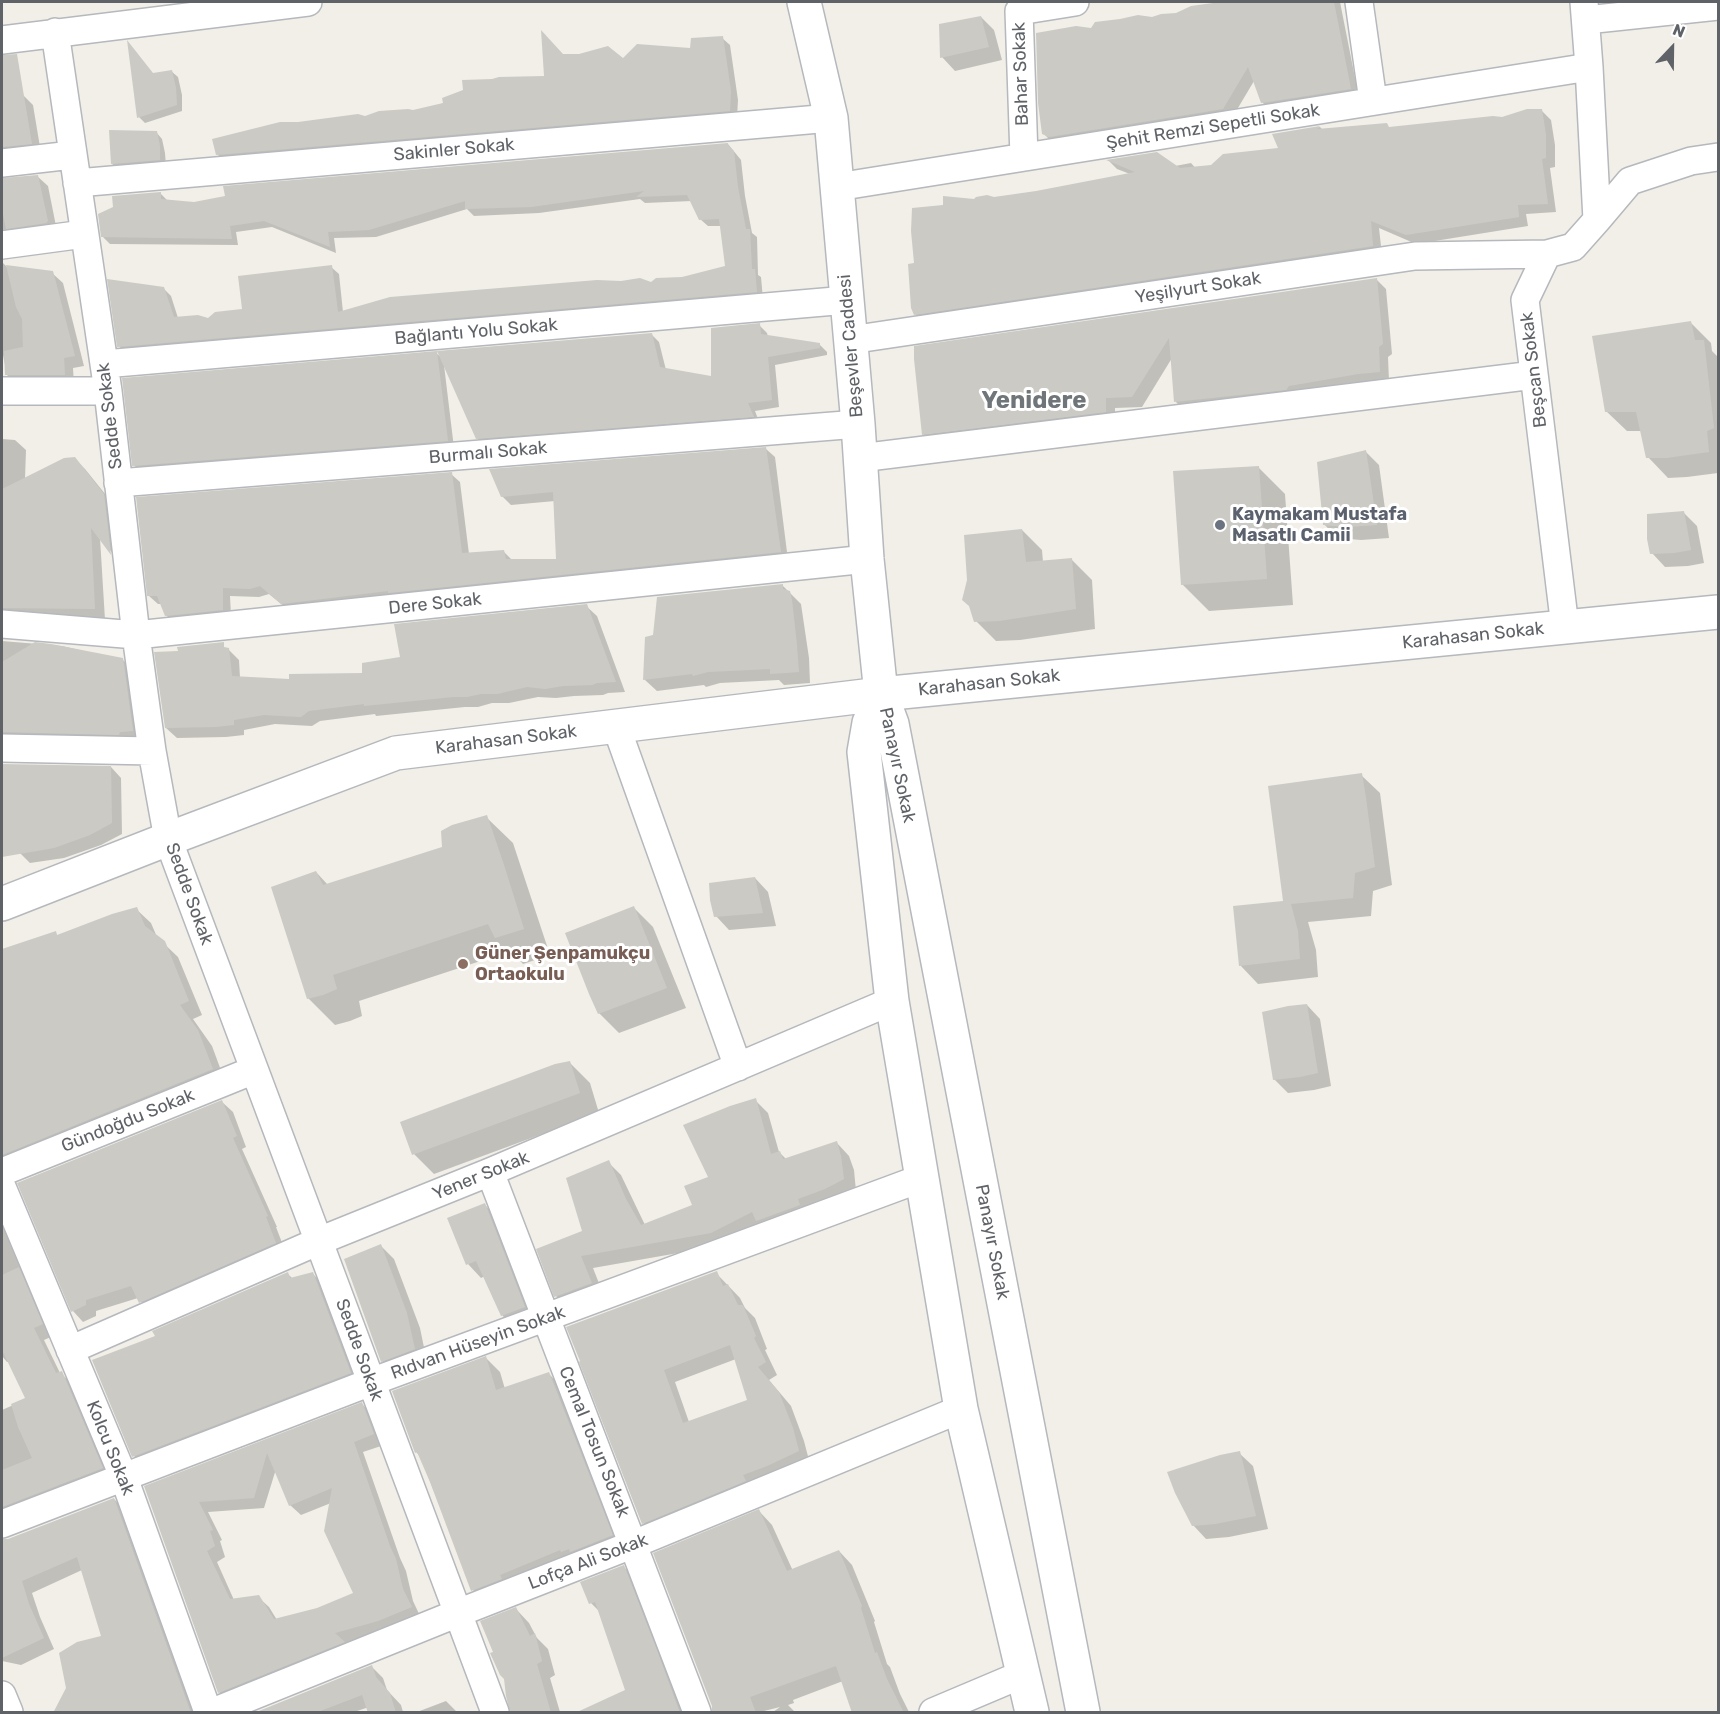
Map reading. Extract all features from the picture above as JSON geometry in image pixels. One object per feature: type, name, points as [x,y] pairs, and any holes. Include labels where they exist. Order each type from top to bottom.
[{"type":"street","points":[[2,40],[308,2]]},
{"type":"street","name":"Beşevler Caddesi","points":[[804,2],[831,118],[858,423],[867,559],[881,694]]},
{"type":"street","name":"Bahar Sokak","points":[[1024,157],[1019,11],[1075,2]]},
{"type":"street","points":[[1359,2],[1374,101]]},
{"type":"street","points":[[1597,220],[1585,11],[1719,6]]},
{"type":"street","name":"Sedde Sokak","points":[[55,32],[108,391],[136,635],[152,751],[168,838],[495,1713]]},
{"type":"street","name":"Şehit Remzi Sepetli Sokak","points":[[837,187],[1589,67]]},
{"type":"street","name":"Sakinler Sokak","points":[[77,183],[831,118]]},
{"type":"street","points":[[2,163],[72,155]]},
{"type":"street","points":[[1546,254],[1573,247],[1630,181],[1691,161],[1719,157]]},
{"type":"street","points":[[2,245],[84,234]]},
{"type":"street","name":"Yeşilyurt Sokak","points":[[850,340],[1414,255],[1546,254]]},
{"type":"street","name":"Beşcan Sokak","points":[[1546,254],[1525,300],[1565,627]]},
{"type":"street","name":"Bağlantı Yolu Sokak","points":[[104,364],[847,300]]},
{"type":"street","points":[[860,458],[1534,375]]},
{"type":"street","points":[[2,392],[108,391]]},
{"type":"street","name":"Burmalı Sokak","points":[[118,483],[858,423]]},
{"type":"street","name":"Dere Sokak","points":[[2,624],[136,635],[867,559]]},
{"type":"street","name":"Karahasan Sokak","points":[[2,904],[168,838],[396,753],[881,694],[1719,612]]},
{"type":"street","name":"Panayır Sokak","points":[[881,694],[869,723],[864,752],[892,1001],[961,1408],[1032,1713]]},
{"type":"street","name":"Panayır Sokak","points":[[881,694],[892,724],[1083,1713]]},
{"type":"street","points":[[616,726],[738,1067]]},
{"type":"street","points":[[2,748],[152,751]]},
{"type":"street","name":"Yener Sokak","points":[[70,1350],[319,1241],[490,1172],[892,1001]]},
{"type":"street","name":"Gündoğdu Sokak","points":[[2,1172],[254,1070]]},
{"type":"street","name":"Cemal Tosun Sokak","points":[[490,1172],[697,1713]]},
{"type":"street","name":"Rıdvan Hüseyin Sokak","points":[[2,1524],[371,1382],[922,1178]]},
{"type":"street","name":"Kolcu Sokak","points":[[2,1187],[124,1478],[208,1713]]},
{"type":"street","name":"Lofça Ali Sokak","points":[[213,1713],[634,1544],[961,1408]]},
{"type":"street","points":[[933,1713],[1023,1674]]},
{"type":"street","points":[[2,1695],[9,1713]]},
{"type":"building","points":[[1220,2],[1334,2],[1351,89],[1261,103],[1248,67],[1223,109],[1049,137],[1042,134],[1038,103],[1036,33],[1076,26],[1091,28],[1095,22],[1138,15],[1152,17],[1176,13],[1191,6]]},
{"type":"building","points":[[981,16],[989,47],[940,58],[939,24]]},
{"type":"building","points":[[541,30],[563,54],[579,54],[608,46],[623,58],[637,44],[690,48],[691,38],[723,36],[731,91],[730,111],[216,155],[212,139],[280,122],[298,122],[358,114],[365,116],[379,111],[413,110],[443,103],[442,98],[463,90],[462,80],[544,76]]},
{"type":"building","points":[[127,40],[153,73],[172,70],[177,105],[137,118]]},
{"type":"building","points":[[17,54],[32,144],[2,147],[2,55]]},
{"type":"building","points":[[1527,109],[1542,109],[1546,135],[1546,158],[1542,159],[1548,204],[1518,205],[1519,217],[1406,235],[1371,221],[1373,246],[914,315],[911,308],[908,264],[914,263],[911,231],[912,208],[943,205],[943,196],[974,199],[987,195],[994,197],[1135,172],[1106,160],[1157,152],[1180,168],[1211,165],[1223,154],[1278,148],[1272,134],[1320,126],[1317,129],[1387,123],[1389,127],[1502,117]]},
{"type":"building","points":[[109,130],[157,131],[160,160],[111,164]]},
{"type":"building","points":[[728,143],[734,151],[746,229],[750,229],[752,269],[755,269],[757,292],[117,347],[107,279],[164,287],[174,317],[198,315],[208,318],[215,312],[242,309],[238,276],[332,265],[338,312],[390,297],[597,280],[621,281],[640,278],[651,282],[656,278],[682,277],[725,266],[719,219],[699,220],[687,195],[636,197],[644,191],[531,207],[465,209],[465,201],[369,230],[328,232],[330,247],[264,221],[230,226],[232,239],[101,237],[98,214],[113,207],[112,196],[161,192],[161,199],[194,202],[225,196],[223,186]]},
{"type":"building","points":[[38,175],[48,221],[6,229],[2,209],[2,178]]},
{"type":"building","points":[[6,265],[53,271],[75,356],[64,358],[65,375],[5,375],[4,351],[23,347],[22,319],[16,307]]},
{"type":"building","points":[[1377,278],[1383,344],[1379,347],[1380,372],[1289,386],[1286,390],[1174,402],[1169,338],[1132,397],[1106,398],[1106,412],[922,435],[914,346]]},
{"type":"building","points":[[1691,321],[1695,340],[1704,340],[1714,428],[1707,431],[1709,452],[1666,458],[1646,458],[1636,412],[1605,412],[1592,336]]},
{"type":"building","points":[[760,323],[761,334],[820,343],[820,348],[768,357],[772,400],[748,403],[754,417],[476,439],[437,351],[652,333],[660,367],[711,376],[711,328]]},
{"type":"building","points":[[437,351],[448,441],[132,466],[122,378]]},
{"type":"building","points":[[766,447],[781,552],[388,593],[388,591],[281,604],[260,586],[250,589],[223,588],[223,610],[165,616],[157,596],[147,596],[136,497],[452,472],[462,553],[504,550],[506,559],[556,559],[553,492],[501,497],[489,469]]},
{"type":"building","points":[[1366,450],[1377,525],[1347,527],[1323,525],[1317,462]]},
{"type":"building","points":[[75,457],[104,494],[111,555],[91,528],[95,609],[2,608],[2,489],[64,458]]},
{"type":"building","name":"Kaymakam Mustafa Masatlı Camii","points":[[1259,466],[1267,579],[1181,585],[1173,471]]},
{"type":"building","points":[[1684,511],[1691,550],[1650,554],[1647,539],[1647,514]]},
{"type":"building","points":[[1022,529],[1026,562],[1072,558],[1076,609],[999,621],[974,622],[969,606],[962,600],[967,580],[964,535]]},
{"type":"building","points":[[783,584],[783,589],[790,591],[792,600],[799,672],[770,674],[770,669],[708,672],[693,676],[692,674],[643,680],[645,637],[653,635],[657,597]]},
{"type":"building","points":[[587,604],[616,682],[545,689],[527,687],[497,694],[364,706],[364,704],[309,711],[301,717],[264,715],[234,720],[234,725],[215,727],[165,728],[154,652],[178,651],[177,647],[224,642],[224,647],[229,648],[232,676],[289,679],[289,674],[362,673],[362,663],[400,657],[394,624]]},
{"type":"building","points":[[35,642],[123,658],[133,731],[120,732],[119,735],[2,732],[2,662]]},
{"type":"building","points":[[2,764],[111,766],[112,823],[90,835],[54,848],[2,857]]},
{"type":"building","points":[[1362,773],[1375,867],[1355,873],[1353,898],[1291,904],[1298,931],[1300,959],[1239,966],[1233,906],[1283,901],[1268,786]]},
{"type":"building","points":[[487,815],[524,929],[495,938],[488,924],[333,975],[337,989],[307,999],[271,887],[316,871],[323,885],[442,847],[441,831],[452,825]]},
{"type":"building","points":[[755,877],[763,913],[714,917],[709,883]]},
{"type":"building","points":[[634,906],[667,988],[598,1014],[565,933]]},
{"type":"building","points":[[137,907],[145,926],[165,941],[189,1001],[180,1005],[198,1030],[213,1069],[2,1155],[2,949],[56,931],[57,935]]},
{"type":"building","points":[[1307,1004],[1318,1073],[1273,1080],[1262,1012]]},
{"type":"building","points":[[570,1061],[580,1093],[412,1155],[400,1122],[555,1064]]},
{"type":"building","points":[[756,1098],[771,1154],[780,1151],[783,1159],[837,1141],[844,1179],[798,1199],[800,1205],[756,1221],[752,1212],[711,1233],[581,1256],[592,1283],[554,1297],[536,1249],[582,1231],[566,1178],[609,1160],[626,1199],[641,1225],[692,1205],[684,1186],[708,1177],[683,1125]]},
{"type":"building","points":[[222,1100],[237,1136],[233,1138],[268,1216],[266,1217],[276,1243],[139,1303],[131,1286],[86,1300],[86,1305],[71,1312],[17,1183]]},
{"type":"building","points":[[485,1203],[525,1307],[501,1316],[476,1261],[466,1265],[447,1218]]},
{"type":"building","points":[[381,1244],[407,1313],[415,1349],[381,1362],[344,1259]]},
{"type":"building","points":[[19,1267],[43,1324],[34,1328],[56,1373],[62,1371],[103,1468],[2,1507],[2,1470],[32,1458],[18,1427],[11,1404],[25,1398],[2,1350],[2,1275]]},
{"type":"building","points":[[717,1271],[723,1286],[728,1284],[738,1305],[743,1305],[756,1336],[754,1338],[766,1362],[758,1367],[779,1392],[799,1451],[743,1475],[746,1481],[642,1524],[566,1327]],"holes":[[[730,1345],[747,1400],[683,1423],[664,1370]]]},
{"type":"building","points":[[288,1272],[290,1278],[313,1272],[351,1373],[132,1457],[92,1360],[155,1336],[152,1331]]},
{"type":"building","points":[[486,1356],[496,1390],[549,1372],[613,1535],[570,1552],[569,1549],[561,1552],[560,1550],[500,1575],[502,1579],[471,1591],[430,1482],[417,1452],[415,1453],[392,1391]]},
{"type":"building","points":[[362,1402],[374,1434],[354,1442],[396,1559],[403,1589],[412,1607],[378,1621],[335,1633],[345,1642],[218,1693],[144,1486]],"holes":[[[267,1453],[289,1506],[332,1488],[324,1531],[353,1593],[317,1608],[274,1619],[259,1595],[230,1599],[207,1551],[215,1546],[210,1531],[213,1530],[199,1502],[254,1498]]]},
{"type":"building","points":[[1240,1451],[1256,1516],[1192,1526],[1167,1472]]},
{"type":"building","points":[[114,1498],[191,1713],[53,1713],[66,1688],[59,1653],[77,1642],[101,1636],[77,1557],[22,1581],[44,1638],[2,1658],[2,1539],[8,1539]]},
{"type":"building","points":[[759,1509],[787,1571],[839,1550],[862,1606],[875,1653],[877,1652],[904,1713],[852,1713],[836,1666],[750,1697],[756,1713],[712,1713],[712,1706],[653,1553]]},
{"type":"building","points":[[624,1565],[680,1713],[575,1713],[625,1690],[595,1602],[589,1604],[580,1582]]},
{"type":"building","points":[[516,1607],[530,1636],[535,1633],[542,1661],[537,1664],[551,1713],[510,1713],[504,1679],[490,1653],[493,1652],[480,1621]]},
{"type":"building","points":[[372,1665],[376,1677],[390,1693],[396,1713],[368,1713],[362,1695],[315,1713],[254,1713]]},
{"type":"place","name":"Kaymakam Mustafa Masatlı Camii","points":[[1220,525]]},
{"type":"place","name":"Güner Şenpamukçu Ortaokulu","points":[[463,964]]},
{"type":"district","name":"Yenidere","points":[[1034,401]]}]
